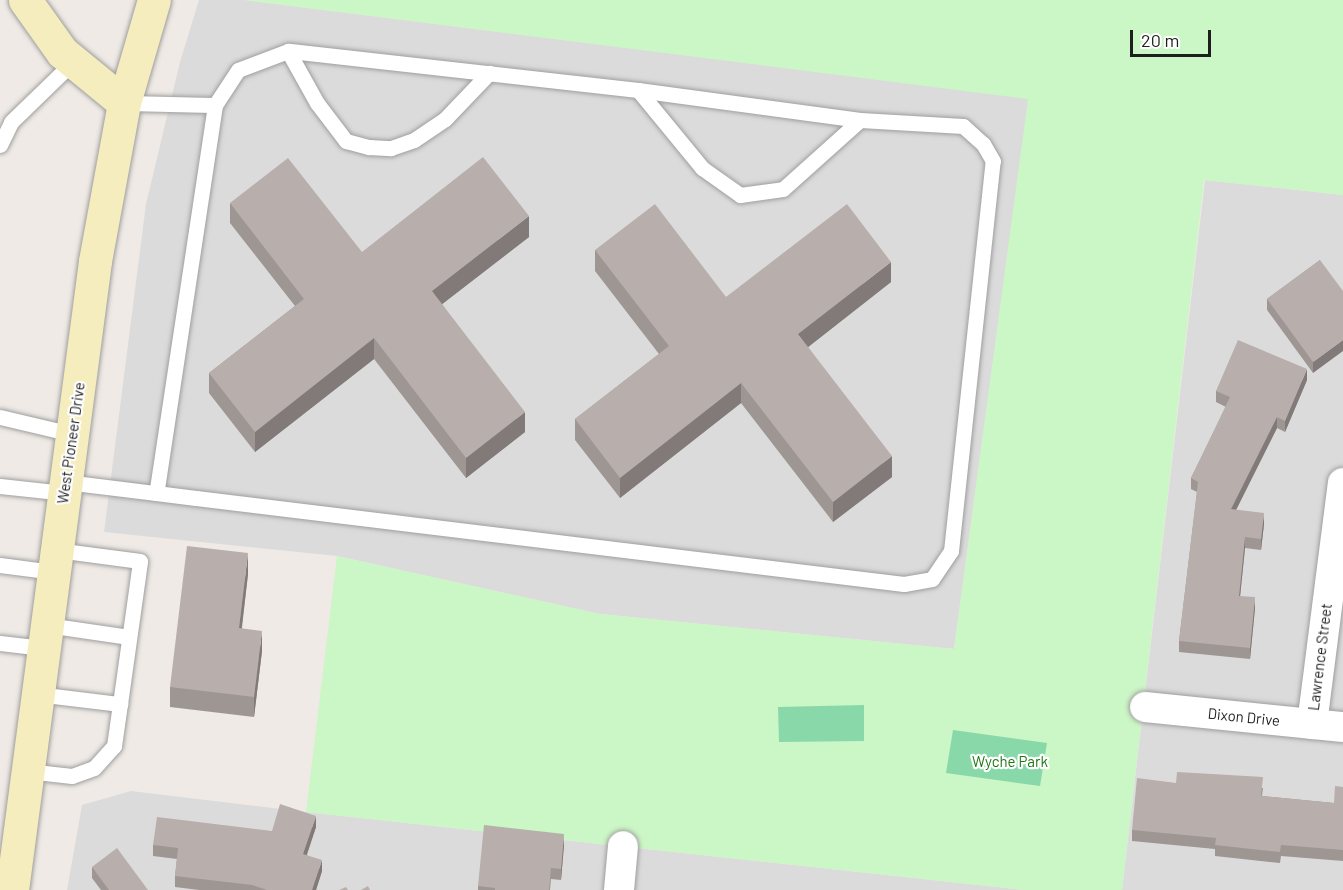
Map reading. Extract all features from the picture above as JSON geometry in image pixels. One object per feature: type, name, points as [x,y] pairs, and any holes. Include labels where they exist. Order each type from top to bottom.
[{"type":"main road","points":[[25,0],[38,22],[73,62],[124,103]]},
{"type":"main road","name":"West Pioneer Drive","points":[[12,890],[95,261],[124,103],[154,0]]},
{"type":"street","name":"Lawrence Street","points":[[1312,724],[1343,483]]},
{"type":"street","name":"Dixon Drive","points":[[1145,708],[1343,728]]},
{"type":"street","points":[[619,890],[623,846]]},
{"type":"lane","points":[[288,51],[317,103],[346,141],[369,147],[391,148],[414,140],[445,119],[489,73]]},
{"type":"lane","points":[[0,486],[156,493],[904,584],[932,579],[951,551],[993,161],[983,144],[963,126],[860,120],[638,90],[288,51],[238,70],[215,105],[156,493]]},
{"type":"lane","points":[[0,146],[11,122],[73,62]]},
{"type":"lane","points":[[638,90],[702,168],[740,195],[783,189],[860,120]]},
{"type":"lane","points":[[124,103],[215,105]]},
{"type":"lane","points":[[0,417],[72,434]]},
{"type":"lane","points":[[0,565],[55,561],[140,561],[114,746],[94,768],[72,776],[27,771]]},
{"type":"lane","points":[[0,643],[45,636],[129,637]]},
{"type":"lane","points":[[38,694],[120,704]]},
{"type":"shaded area","points":[[199,0],[245,0],[1029,98],[954,649],[600,614],[337,556],[104,532],[146,204],[180,62]]},
{"type":"shaded area","points":[[1205,180],[1343,195],[1343,890],[1122,890]]},
{"type":"shaded area","points":[[131,791],[1025,890],[67,890],[82,805]]},
{"type":"green space","name":"Wyche Park","points":[[245,0],[1343,0],[1343,195],[1204,180],[1122,890],[1025,890],[306,812],[337,556],[600,614],[954,649],[1028,99]]},
{"type":"green space","points":[[864,705],[864,741],[779,742],[778,707]]},
{"type":"green space","points":[[953,730],[1047,743],[1040,786],[946,773]]},
{"type":"building","points":[[483,157],[529,216],[432,291],[525,412],[466,458],[374,338],[255,432],[209,373],[304,299],[230,203],[288,158],[362,252]]},
{"type":"building","points":[[655,204],[726,297],[847,204],[891,262],[798,334],[892,456],[833,502],[741,383],[620,478],[575,419],[669,346],[595,250]]},
{"type":"building","points":[[1320,260],[1343,291],[1343,340],[1313,362],[1267,299]]},
{"type":"building","points":[[1238,340],[1307,369],[1285,421],[1277,417],[1231,509],[1264,513],[1261,539],[1245,537],[1239,596],[1255,597],[1250,648],[1179,641],[1198,482],[1191,478],[1230,397],[1216,391]]},
{"type":"building","points":[[187,546],[248,553],[239,628],[262,631],[254,697],[170,687]]},
{"type":"building","points":[[1177,772],[1263,777],[1261,796],[1334,803],[1335,786],[1343,787],[1343,850],[1281,845],[1280,852],[1215,845],[1216,838],[1132,830],[1137,778],[1176,783]]},
{"type":"building","points":[[280,804],[316,816],[303,854],[322,860],[312,890],[267,890],[252,885],[175,876],[178,848],[153,845],[157,817],[272,831]]},
{"type":"building","points":[[484,825],[564,834],[561,869],[551,868],[549,890],[495,890],[495,888],[478,886]]},
{"type":"building","points":[[117,848],[148,890],[109,890],[92,867]]}]
